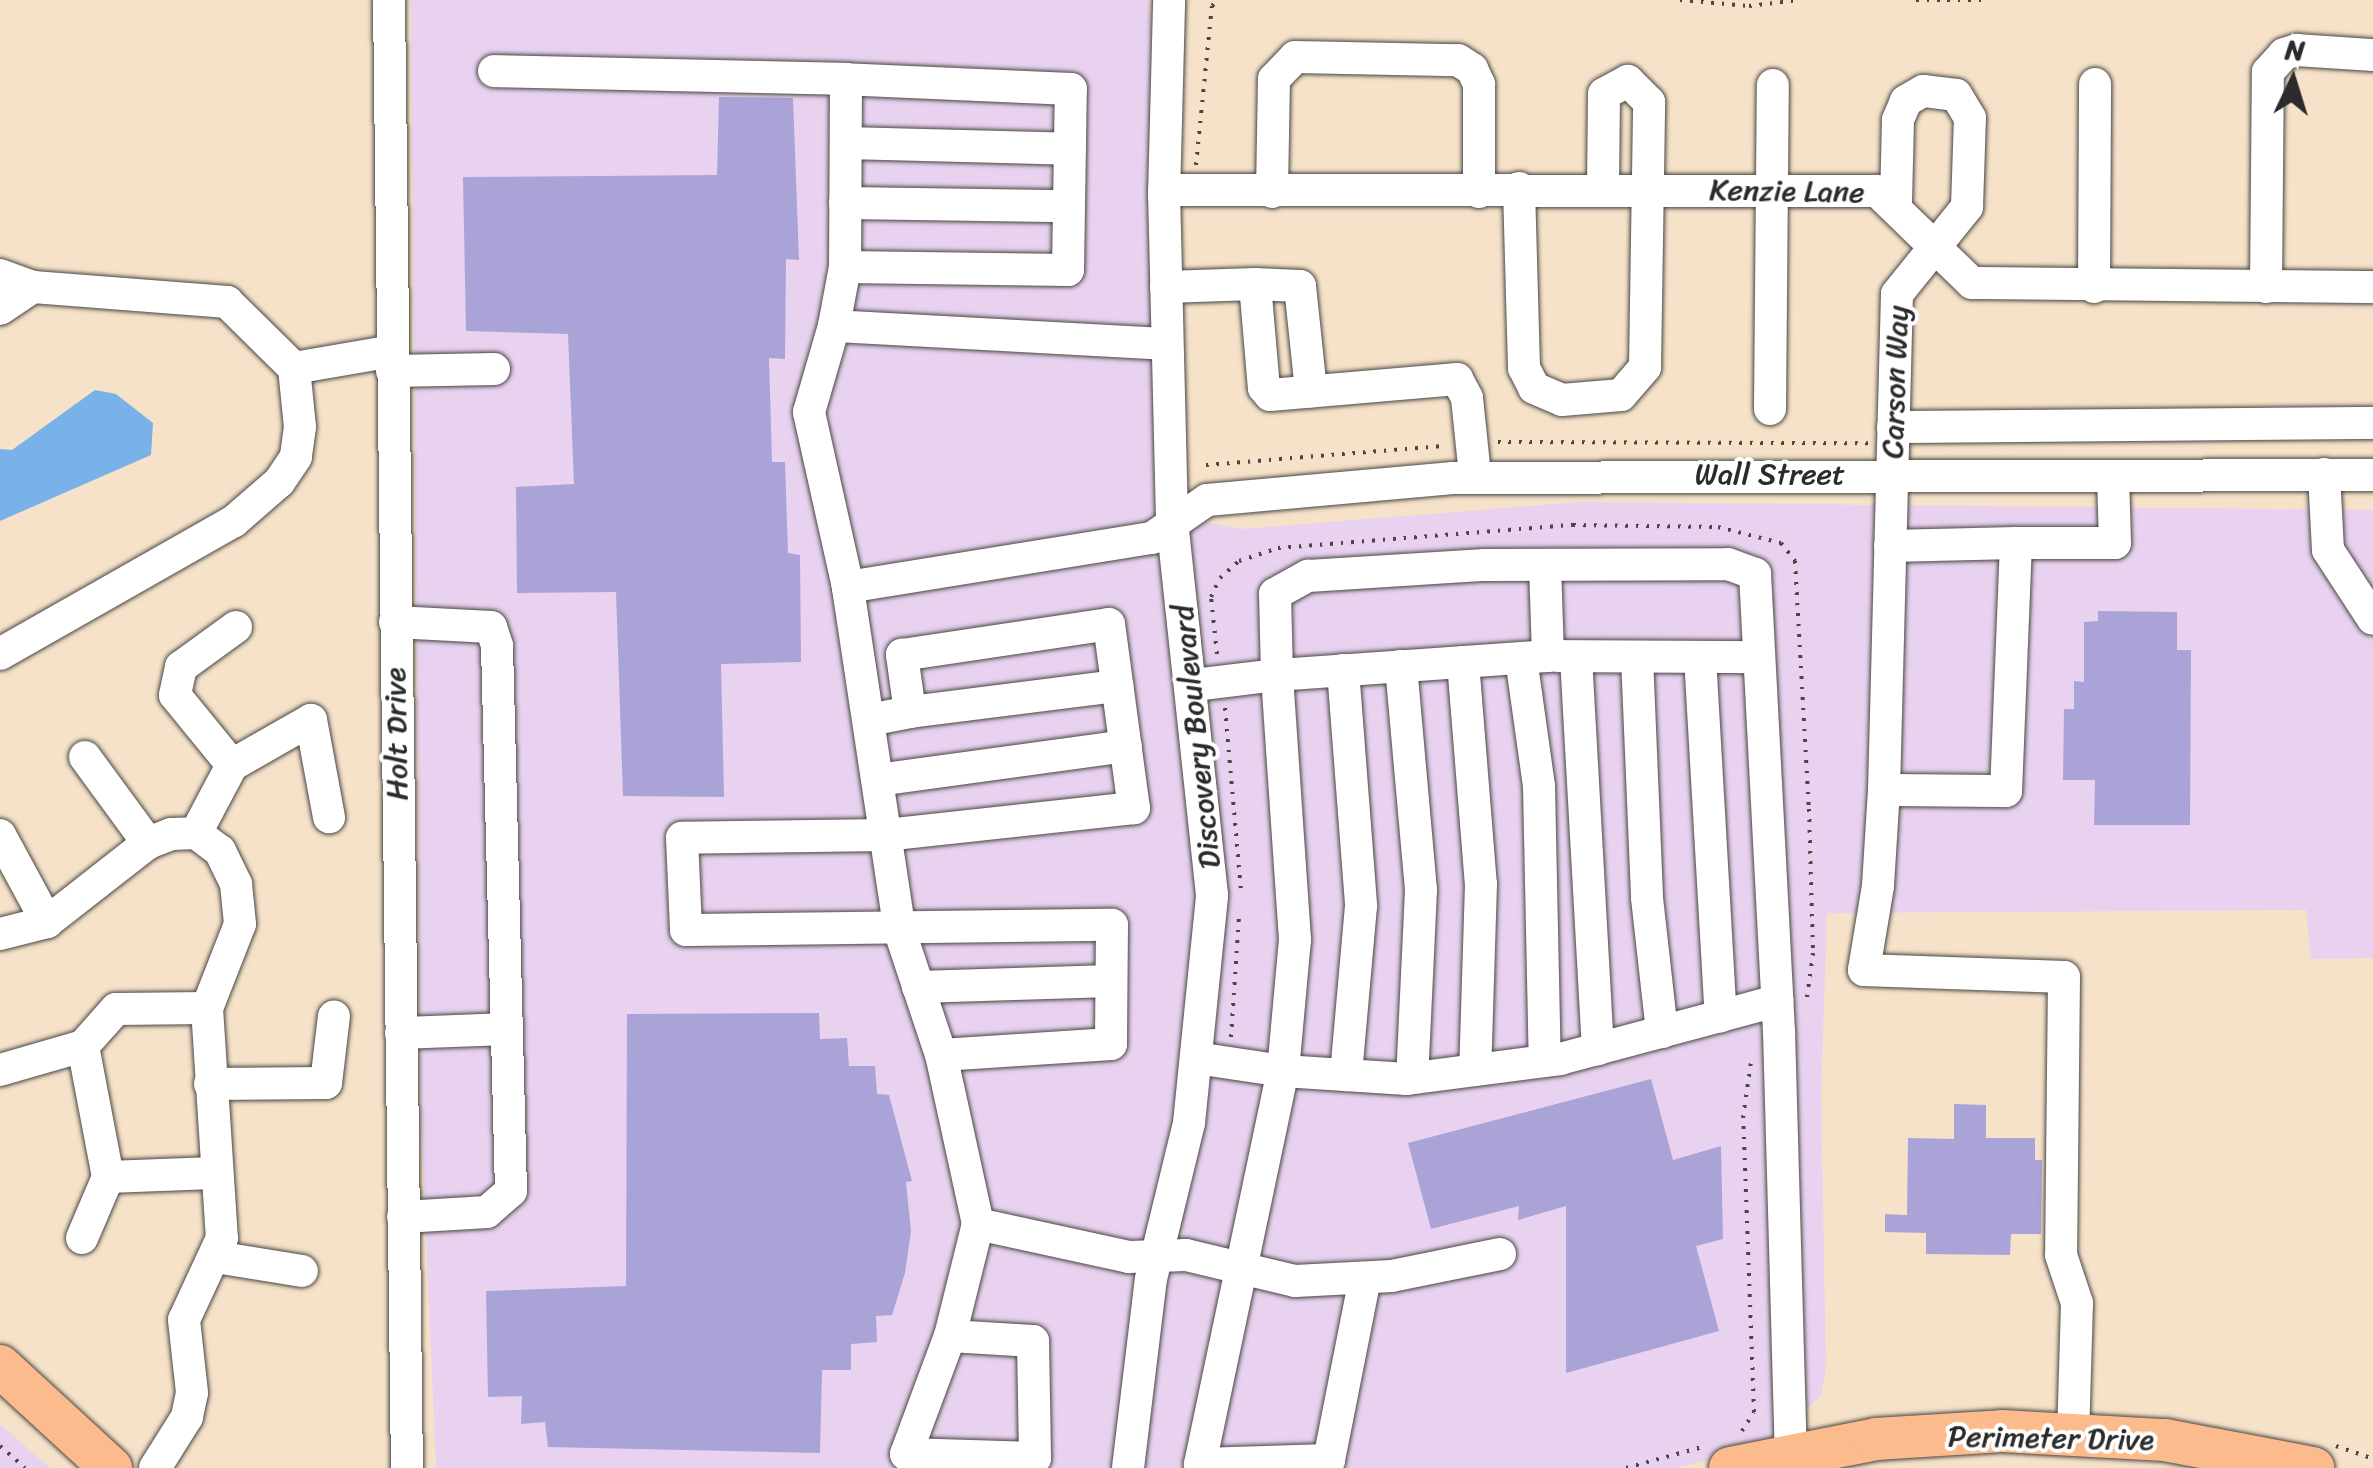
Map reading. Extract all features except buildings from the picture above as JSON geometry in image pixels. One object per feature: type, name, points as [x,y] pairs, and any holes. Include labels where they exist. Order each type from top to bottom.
[{"type":"main road","points":[[0,1366],[111,1468]]},
{"type":"main road","name":"Perimeter Drive","points":[[1727,1449],[1791,1456],[1876,1439],[2002,1431],[2165,1440],[2311,1468]]},
{"type":"street","name":"Holt Drive","points":[[390,0],[394,622],[407,1468]]},
{"type":"street","name":"Discovery Boulevard","points":[[1128,1468],[1156,1255],[1189,1124],[1212,894],[1194,685],[1172,519],[1164,190],[1169,0]]},
{"type":"street","points":[[2266,287],[2268,72],[2284,54],[2298,50],[2373,55]]},
{"type":"street","points":[[1272,192],[1274,79],[1295,57],[1458,60],[1472,69],[1479,84],[1479,192]]},
{"type":"street","points":[[494,71],[1071,88],[1068,270],[845,266]]},
{"type":"street","points":[[846,79],[845,266],[834,326],[809,412],[848,587],[898,924],[940,1055],[978,1224],[950,1336],[906,1454],[1035,1458],[1033,1341],[950,1336]]},
{"type":"street","points":[[1519,188],[1524,368],[1534,388],[1562,400],[1622,396],[1645,367],[1649,102],[1628,81],[1604,94],[1604,188]]},
{"type":"street","points":[[1770,409],[1772,84]]},
{"type":"street","points":[[2094,287],[2095,84]]},
{"type":"street","name":"Carson Way","points":[[1896,203],[1898,120],[1906,101],[1942,88],[1956,95],[1970,118],[1967,206],[1937,245],[1908,272],[1897,294],[1884,790],[1878,886],[1864,970],[2064,977],[2061,1255],[2077,1303],[2072,1435]]},
{"type":"street","points":[[846,142],[1070,148]]},
{"type":"street","name":"Kenzie Lane","points":[[1164,190],[1877,191],[1896,203],[1972,282],[2094,287],[2373,287]]},
{"type":"street","points":[[846,203],[1068,206]]},
{"type":"street","points":[[0,275],[33,287],[227,302],[294,368],[300,427],[296,457],[279,482],[234,521],[0,654]]},
{"type":"street","points":[[1255,284],[1264,388],[1270,395],[1457,379],[1467,398],[1475,476]]},
{"type":"street","points":[[1166,288],[1300,286],[1311,391]]},
{"type":"street","points":[[0,309],[33,287]]},
{"type":"street","points":[[834,326],[1167,344]]},
{"type":"street","points":[[294,368],[392,361],[494,369]]},
{"type":"street","points":[[1892,448],[2373,423]]},
{"type":"street","name":"Wall Street","points":[[848,587],[1152,538],[1172,519],[1207,500],[1475,476],[1892,448],[2112,476],[2373,475]]},
{"type":"street","points":[[2324,474],[2328,550],[2373,620]]},
{"type":"street","points":[[1890,546],[2115,543],[2112,476]]},
{"type":"street","points":[[1884,790],[2006,791],[2016,543]]},
{"type":"street","points":[[1365,1278],[1329,1460],[1200,1464],[1282,1072],[1295,940],[1275,594],[1308,576],[1545,565],[1728,564],[1755,574],[1778,1016],[1791,1456]]},
{"type":"street","points":[[1545,565],[1549,657],[1598,1049]]},
{"type":"street","points":[[394,622],[492,627],[498,646],[511,1192],[487,1212],[404,1217]]},
{"type":"street","points":[[910,712],[902,655],[1109,624],[1134,808],[886,835],[682,838],[686,930],[898,924],[1112,925],[1111,1044],[940,1055]]},
{"type":"street","points":[[232,765],[174,695],[181,667],[236,627]]},
{"type":"street","points":[[1194,685],[1277,674],[1549,657],[1758,658]]},
{"type":"street","points":[[1545,1061],[1538,786],[1549,657]]},
{"type":"street","points":[[1637,657],[1647,898],[1662,1032]]},
{"type":"street","points":[[1700,658],[1721,1016]]},
{"type":"street","points":[[1463,662],[1481,884],[1475,1070]]},
{"type":"street","points":[[1401,666],[1421,890],[1412,1078]]},
{"type":"street","points":[[1343,670],[1362,906],[1346,1075]]},
{"type":"street","points":[[869,720],[1117,686]]},
{"type":"street","points":[[196,833],[232,765],[311,720],[329,817]]},
{"type":"street","points":[[878,780],[1126,746]]},
{"type":"street","points":[[85,757],[148,843]]},
{"type":"street","points":[[0,934],[47,922],[148,843],[196,833],[220,851],[236,884],[240,924],[207,1008],[214,1172],[222,1238],[184,1320],[192,1393],[187,1417],[156,1468]]},
{"type":"street","points":[[0,835],[47,922]]},
{"type":"street","points":[[918,987],[1111,981]]},
{"type":"street","points":[[0,1070],[83,1046],[116,1009],[207,1008]]},
{"type":"street","points":[[210,1084],[326,1083],[334,1016]]},
{"type":"street","points":[[1196,1058],[1282,1072],[1412,1078],[1545,1061],[1721,1016],[1778,1016]]},
{"type":"street","points":[[400,1033],[506,1029]]},
{"type":"street","points":[[82,1238],[108,1177],[83,1046]]},
{"type":"street","points":[[108,1177],[214,1172]]},
{"type":"street","points":[[978,1224],[1130,1257],[1156,1255],[1295,1281],[1365,1278],[1500,1254]]},
{"type":"street","points":[[216,1257],[302,1271]]},
{"type":"path","points":[[1680,0],[1749,6],[1800,0]]},
{"type":"path","points":[[1916,0],[1986,0]]},
{"type":"path","points":[[1206,465],[1471,443],[1892,448]]},
{"type":"path","points":[[1239,561],[1278,548],[1484,527],[1718,526],[1781,543],[1796,560],[1813,952],[1808,1001],[1778,1016],[1751,1062],[1743,1089],[1754,1412],[1727,1449],[1626,1468]]},
{"type":"path","points":[[0,1446],[25,1468]]},
{"type":"shaded area","points":[[411,0],[1149,0],[1157,117],[1161,481],[1198,521],[1242,529],[1580,502],[2373,510],[2373,958],[2311,959],[2306,910],[1827,913],[1821,1096],[1826,1368],[1821,1396],[1762,1447],[1675,1468],[436,1468],[421,1118]]},
{"type":"shaded area","points":[[0,1424],[50,1468],[0,1468]]},
{"type":"water","points":[[95,390],[116,394],[153,423],[151,455],[0,521],[0,449],[12,450]]}]
